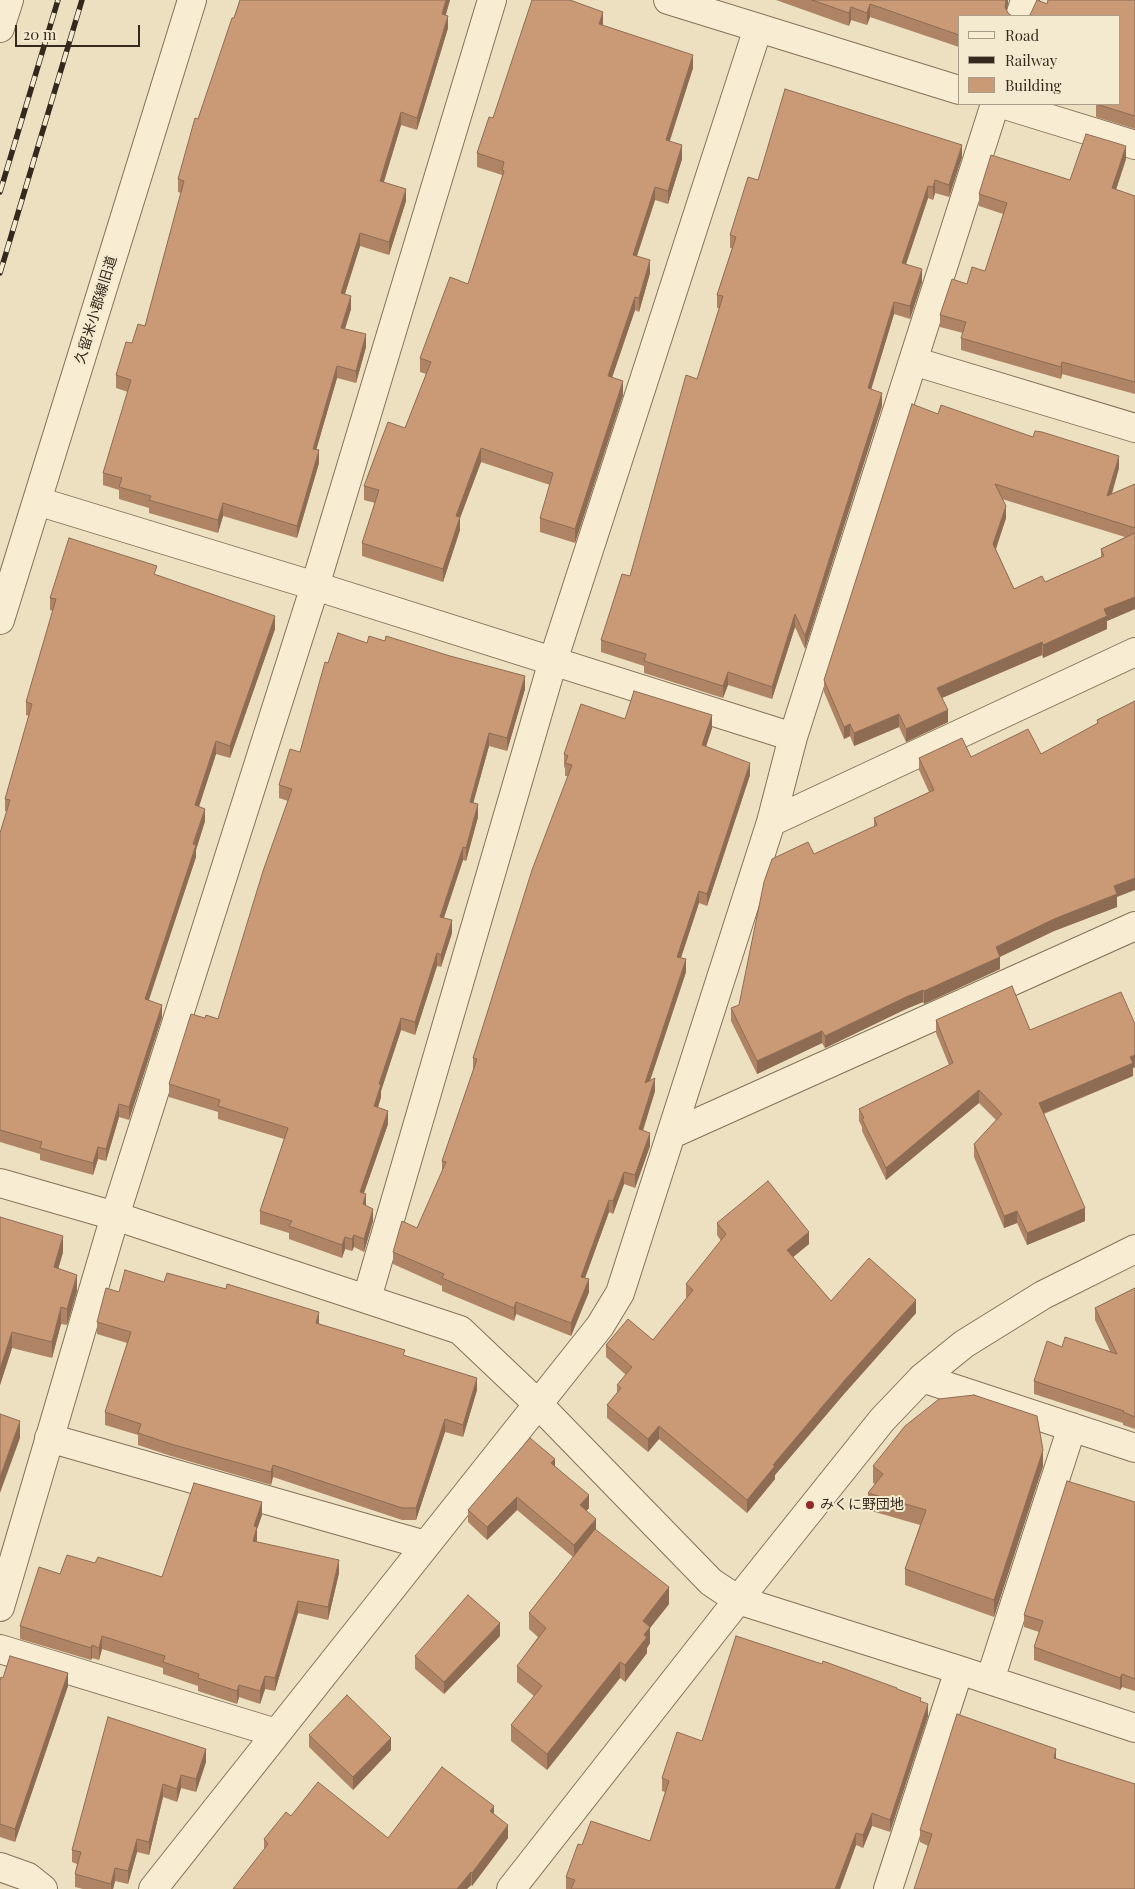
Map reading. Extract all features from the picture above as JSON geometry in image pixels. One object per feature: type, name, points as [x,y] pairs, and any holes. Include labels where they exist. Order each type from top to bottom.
[{"type":"street","points":[[0,28],[9,0]]},
{"type":"street","name":"久留米小郡線旧道","points":[[0,620],[192,0]]},
{"type":"street","points":[[0,1607],[115,1216],[315,586],[492,0]]},
{"type":"street","points":[[668,0],[958,90]]},
{"type":"street","points":[[1020,15],[1025,0]]},
{"type":"street","points":[[367,1298],[553,661],[758,28]]},
{"type":"street","points":[[153,1889],[600,1326],[620,1293],[771,822],[794,737],[995,105]]},
{"type":"street","points":[[1005,105],[1135,145]]},
{"type":"street","points":[[913,361],[1135,428]]},
{"type":"street","points":[[37,501],[315,586],[794,737]]},
{"type":"street","points":[[771,822],[1135,652]]},
{"type":"street","points":[[672,1134],[1132,935]]},
{"type":"street","points":[[0,1183],[115,1216],[460,1330],[538,1404],[711,1582],[738,1600],[1135,1728]]},
{"type":"street","points":[[511,1889],[882,1420],[922,1378],[964,1344],[1043,1295],[1135,1249]]},
{"type":"street","points":[[922,1378],[1135,1448]]},
{"type":"street","points":[[990,1680],[1072,1427]]},
{"type":"street","points":[[49,1438],[425,1545]]},
{"type":"street","points":[[0,1649],[276,1733]]},
{"type":"street","points":[[888,1889],[959,1670]]},
{"type":"street","points":[[0,1867],[28,1877],[43,1889]]},
{"type":"building","points":[[240,0],[446,0],[442,14],[448,16],[417,118],[401,112],[380,181],[406,189],[389,242],[360,233],[341,293],[351,296],[341,328],[366,334],[356,371],[337,366],[313,449],[319,450],[297,526],[223,503],[218,520],[149,500],[151,496],[119,487],[122,478],[103,473],[131,380],[116,375],[126,342],[132,343],[138,324],[145,326],[184,181],[178,179],[195,118],[198,119],[232,18],[234,18]]},
{"type":"building","points":[[532,0],[570,0],[603,12],[599,24],[693,55],[666,140],[682,145],[668,191],[655,187],[633,255],[650,260],[639,298],[635,297],[608,376],[623,381],[575,529],[540,518],[553,473],[481,448],[456,516],[460,517],[443,569],[362,543],[379,490],[364,486],[388,422],[405,428],[431,362],[420,358],[450,277],[468,284],[504,171],[502,170],[504,162],[477,153],[489,117],[493,118]]},
{"type":"building","points":[[812,0],[1006,0],[1005,7],[1011,15],[958,15],[958,35],[870,4],[867,13],[851,7],[849,13]]},
{"type":"building","points":[[1037,0],[1047,4],[1048,0],[1135,0],[1135,116],[1099,105],[1120,105],[1120,15],[1030,15]]},
{"type":"building","points":[[785,89],[962,145],[949,185],[935,180],[933,187],[928,186],[902,263],[922,269],[910,306],[894,302],[868,388],[882,393],[805,636],[795,614],[772,687],[728,672],[723,686],[644,661],[646,654],[601,640],[622,574],[630,576],[686,375],[697,379],[723,296],[717,295],[736,237],[730,235],[748,177],[758,180]]},
{"type":"building","points":[[1086,134],[1126,146],[1112,188],[1135,196],[1135,382],[1062,362],[1061,367],[961,338],[966,322],[940,315],[952,279],[967,284],[972,267],[985,271],[1007,203],[979,194],[991,155],[1070,180]]},
{"type":"building","points":[[912,404],[938,414],[941,405],[1033,437],[1035,431],[1042,432],[1119,456],[1107,496],[1135,484],[1135,528],[995,484],[1006,506],[993,544],[1014,589],[1042,576],[1045,582],[1104,556],[1101,549],[1135,533],[1135,597],[1104,609],[1107,616],[1043,645],[1042,642],[937,688],[948,710],[906,729],[899,714],[854,733],[850,724],[844,727],[824,680]]},
{"type":"building","points":[[69,538],[157,566],[154,574],[275,616],[230,746],[216,741],[195,805],[205,809],[193,844],[196,845],[145,999],[162,1005],[129,1107],[119,1104],[106,1149],[98,1147],[93,1163],[40,1148],[42,1142],[0,1130],[0,833],[10,800],[5,799],[32,704],[26,702],[56,599],[50,598]]},
{"type":"building","points":[[338,633],[367,643],[369,636],[385,641],[386,636],[450,656],[525,676],[507,738],[489,733],[470,802],[478,804],[466,848],[463,847],[440,917],[452,920],[441,955],[437,953],[415,1022],[401,1018],[379,1084],[381,1085],[374,1106],[388,1111],[360,1192],[366,1194],[363,1204],[373,1209],[364,1239],[354,1235],[352,1239],[345,1237],[342,1245],[289,1226],[292,1221],[260,1211],[288,1128],[218,1106],[220,1100],[169,1084],[191,1014],[205,1018],[206,1015],[218,1019],[263,871],[292,789],[279,785],[290,749],[300,752],[325,662],[328,663]]},
{"type":"building","points":[[634,691],[712,715],[702,745],[750,763],[707,894],[699,891],[677,957],[686,959],[645,1083],[655,1078],[639,1129],[650,1133],[635,1175],[624,1172],[613,1201],[609,1200],[581,1277],[589,1279],[571,1323],[516,1302],[514,1308],[442,1278],[444,1274],[393,1252],[402,1221],[417,1228],[446,1162],[442,1161],[477,1059],[473,1058],[532,870],[572,765],[565,763],[568,756],[564,754],[581,704],[625,719]]},
{"type":"building","points":[[1135,701],[1135,878],[1114,886],[1117,894],[1054,919],[996,947],[1000,957],[924,991],[906,997],[825,1036],[822,1031],[757,1061],[731,1008],[739,1005],[764,882],[772,859],[808,842],[814,854],[877,825],[874,818],[934,790],[919,758],[962,738],[971,757],[1028,729],[1041,754],[1098,723],[1097,720]]},
{"type":"building","points":[[1012,986],[1030,1030],[1121,992],[1135,1024],[1135,1055],[1130,1057],[1133,1063],[1039,1103],[1085,1208],[1027,1233],[1017,1211],[1004,1216],[974,1144],[1002,1114],[979,1090],[886,1168],[859,1109],[953,1063],[936,1020]]},
{"type":"building","points":[[768,1181],[809,1232],[787,1250],[831,1301],[869,1258],[916,1300],[773,1465],[775,1466],[747,1500],[659,1426],[648,1439],[607,1405],[621,1388],[617,1385],[632,1367],[606,1345],[628,1319],[653,1340],[693,1290],[686,1284],[726,1234],[717,1223]]},
{"type":"building","points":[[0,1217],[63,1236],[54,1267],[77,1275],[67,1309],[61,1307],[52,1342],[12,1332],[0,1369]]},
{"type":"building","points":[[125,1270],[164,1282],[167,1273],[226,1289],[227,1284],[319,1312],[316,1323],[405,1350],[403,1355],[477,1378],[463,1425],[445,1419],[416,1508],[402,1508],[273,1465],[271,1472],[171,1444],[138,1433],[141,1424],[105,1412],[131,1332],[97,1322],[106,1288],[119,1292]]},
{"type":"building","points":[[1135,1288],[1135,1417],[1124,1411],[1034,1381],[1047,1341],[1062,1347],[1065,1337],[1117,1354],[1095,1308]]},
{"type":"building","points":[[974,1395],[1037,1416],[1043,1450],[994,1600],[905,1569],[926,1510],[868,1493],[883,1474],[873,1466],[905,1426],[939,1399]]},
{"type":"building","points":[[0,1414],[20,1421],[0,1477]]},
{"type":"building","points":[[530,1438],[555,1459],[551,1463],[589,1495],[580,1505],[596,1519],[574,1545],[517,1497],[487,1527],[468,1510]]},
{"type":"building","points":[[1067,1481],[1135,1502],[1135,1679],[1122,1674],[1120,1678],[1034,1647],[1043,1621],[1024,1615]]},
{"type":"building","points":[[194,1483],[262,1502],[254,1526],[257,1527],[253,1541],[339,1560],[328,1607],[298,1601],[275,1678],[265,1676],[260,1691],[239,1685],[237,1691],[198,1678],[199,1674],[163,1662],[165,1656],[102,1636],[99,1648],[92,1645],[91,1648],[20,1626],[39,1567],[60,1574],[67,1555],[95,1563],[98,1557],[162,1577]]},
{"type":"building","points":[[595,1529],[669,1587],[643,1621],[650,1627],[644,1635],[647,1637],[625,1665],[620,1662],[547,1754],[511,1725],[542,1686],[517,1666],[546,1628],[529,1613]]},
{"type":"building","points":[[468,1595],[500,1623],[444,1682],[415,1656]]},
{"type":"building","points":[[736,1636],[822,1664],[823,1661],[897,1688],[921,1698],[920,1701],[928,1704],[890,1820],[872,1813],[863,1835],[856,1833],[835,1889],[571,1889],[575,1880],[566,1877],[578,1844],[582,1845],[591,1821],[650,1841],[669,1781],[662,1778],[677,1732],[702,1741]]},
{"type":"building","points":[[10,1656],[68,1673],[15,1829],[0,1824],[0,1681],[1,1677],[3,1678]]},
{"type":"building","points":[[347,1695],[391,1738],[353,1777],[309,1735]]},
{"type":"building","points":[[957,1714],[1056,1749],[1054,1758],[1135,1784],[1135,1889],[914,1889],[932,1834],[920,1830]]},
{"type":"building","points":[[108,1717],[206,1749],[196,1779],[181,1775],[177,1789],[163,1784],[149,1842],[137,1839],[128,1871],[115,1868],[111,1884],[75,1874],[81,1852],[72,1850]]},
{"type":"building","points":[[442,1767],[494,1806],[490,1811],[508,1825],[472,1873],[457,1889],[233,1889],[268,1844],[264,1839],[286,1812],[291,1816],[318,1782],[388,1838]]},
{"type":"railway","points":[[0,192],[58,0]]},
{"type":"railway","points":[[0,273],[82,0]]},
{"type":"place","name":"みくに野団地","points":[[810,1505]]}]
